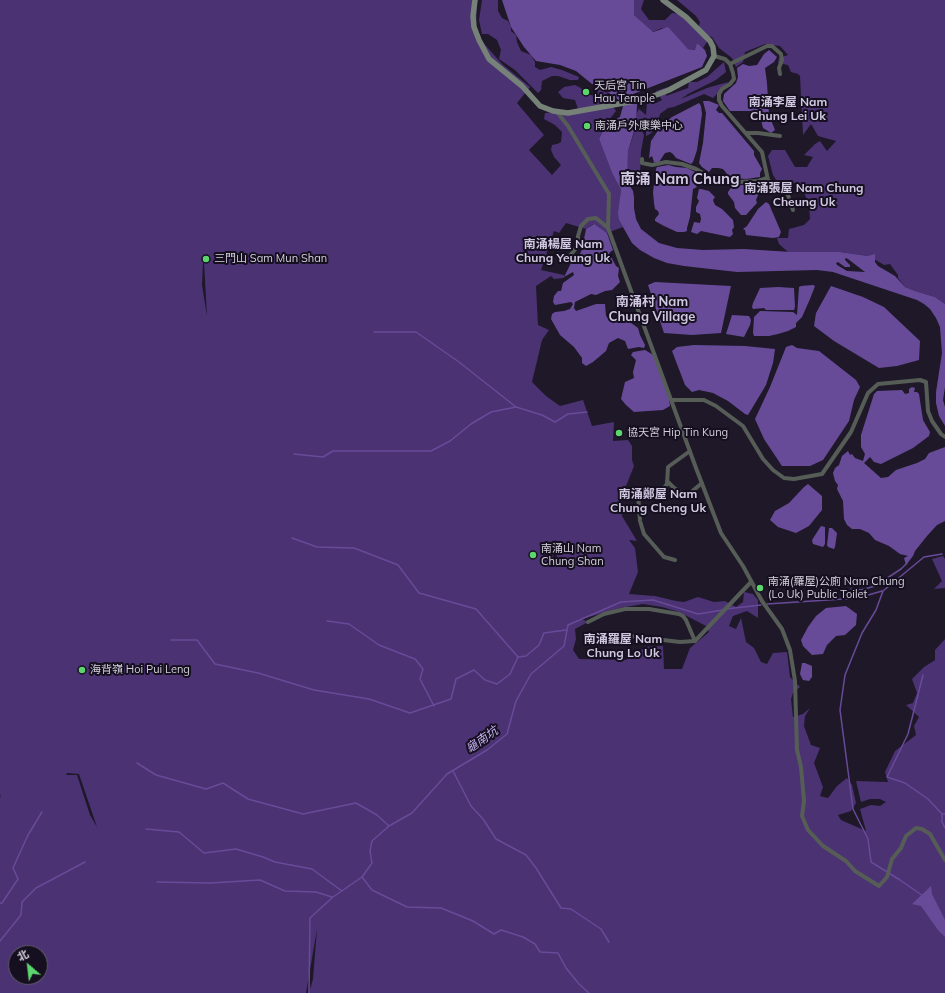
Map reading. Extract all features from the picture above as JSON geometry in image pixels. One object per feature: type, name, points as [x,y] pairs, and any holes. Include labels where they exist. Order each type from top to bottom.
[{"type":"street","points":[[475,0],[472,16],[474,27],[482,47],[489,59],[522,86],[540,106],[553,111],[568,113],[646,99],[669,90],[706,70],[714,56],[713,47],[706,36],[686,17],[663,0]]},
{"type":"street","points":[[730,64],[767,46],[772,46],[781,54],[782,60],[779,68],[780,74]]},
{"type":"street","points":[[714,56],[725,59],[730,64],[734,79],[730,84],[722,89],[719,94],[719,100],[722,106],[762,152],[767,178],[772,184],[784,190],[788,195],[793,210]]},
{"type":"street","points":[[557,112],[568,126],[609,194],[608,228],[721,532],[743,566],[762,601],[782,629],[790,650],[795,682],[797,750],[801,767],[803,794],[802,816],[808,830],[823,846],[846,861],[855,871],[879,886],[887,877],[892,859],[901,848],[906,836],[916,828],[922,829],[930,834],[945,860]]},
{"type":"street","points":[[747,133],[780,136]]},
{"type":"street","points":[[642,159],[642,163],[652,165],[666,162],[682,164],[721,181],[758,181],[767,178]]},
{"type":"street","points":[[566,261],[576,248],[581,226],[588,219],[596,218],[608,228]]},
{"type":"street","points":[[672,400],[704,400],[716,406],[743,426],[763,459],[773,470],[784,478],[794,479],[822,474],[851,432],[868,393],[878,384],[920,380],[926,382],[928,411],[936,428],[945,437]]},
{"type":"street","points":[[675,560],[664,557],[644,534],[640,521],[638,492],[650,497],[659,494],[667,484],[668,467],[690,451]]},
{"type":"street","points":[[667,481],[685,495],[690,493],[702,483]]},
{"type":"street","points":[[629,636],[680,642],[695,641],[751,582]]},
{"type":"street","points":[[588,622],[604,614],[625,609],[649,609],[679,614],[686,620],[695,641]]},
{"type":"shaded area","points":[[0,0],[477,0],[476,29],[480,39],[502,64],[530,87],[517,103],[544,135],[529,150],[552,175],[561,165],[554,157],[551,150],[552,145],[561,142],[562,132],[555,125],[544,119],[545,113],[578,109],[575,100],[563,98],[558,92],[564,87],[575,85],[581,88],[583,93],[595,96],[600,88],[607,92],[609,100],[616,111],[606,124],[599,139],[612,173],[621,190],[619,220],[623,227],[607,233],[593,224],[586,229],[566,223],[559,233],[554,231],[541,270],[564,275],[564,278],[554,279],[551,276],[536,286],[538,325],[549,330],[542,340],[532,382],[546,396],[560,406],[583,400],[592,426],[614,422],[613,441],[628,440],[632,446],[632,460],[634,466],[622,496],[622,516],[637,541],[629,540],[635,548],[638,572],[629,594],[655,596],[684,602],[698,597],[714,602],[725,601],[736,607],[743,602],[744,592],[753,594],[758,600],[758,618],[747,611],[733,616],[729,626],[736,629],[741,618],[746,642],[754,648],[761,662],[767,664],[773,653],[787,652],[790,677],[800,687],[793,693],[791,699],[793,717],[803,714],[810,708],[805,716],[804,726],[811,745],[820,748],[814,763],[823,787],[820,796],[828,798],[837,786],[847,778],[852,785],[856,803],[851,811],[838,815],[841,820],[866,831],[860,809],[871,805],[880,806],[886,802],[880,799],[870,799],[861,802],[856,781],[888,782],[885,772],[895,751],[916,735],[914,726],[919,717],[906,705],[913,703],[917,693],[912,679],[924,667],[935,660],[935,650],[945,639],[945,993],[309,993],[313,979],[317,929],[306,993],[0,993],[1,794],[0,796]],"holes":[[[204,262],[207,316],[202,285]],[[556,540],[558,547],[556,547],[557,557],[553,560],[552,553],[548,554],[546,549]],[[643,604],[679,612],[706,626],[709,632],[690,648],[682,669],[664,669],[663,646],[646,647],[626,660],[579,659],[573,650],[576,639],[575,629],[588,622],[582,619],[620,608]],[[67,773],[79,774],[97,827],[90,815],[77,775],[66,775]]]},
{"type":"shaded area","points":[[482,0],[498,0],[498,11],[502,18],[508,21],[511,31],[516,35],[521,51],[531,55],[535,62],[535,67],[540,70],[551,67],[562,70],[579,77],[578,80],[570,80],[558,76],[552,76],[542,81],[541,90],[538,93],[515,70],[499,59],[501,50],[497,40],[488,34],[482,34],[479,20]]},
{"type":"shaded area","points":[[502,0],[634,0],[634,15],[653,32],[668,27],[688,49],[695,50],[697,43],[705,50],[707,56],[702,67],[633,94],[637,100],[636,125],[628,151],[627,178],[633,191],[636,219],[641,229],[659,243],[677,248],[703,250],[744,249],[791,252],[840,252],[868,256],[875,254],[875,262],[878,266],[895,276],[905,287],[935,297],[945,304],[945,387],[943,400],[945,407],[945,426],[939,416],[936,403],[936,392],[942,353],[940,327],[930,309],[924,304],[917,300],[833,272],[817,270],[737,272],[684,266],[667,263],[654,258],[640,250],[632,243],[619,220],[618,213],[621,190],[612,173],[599,139],[606,124],[620,117],[623,103],[606,91],[592,84],[576,71],[560,65],[536,61],[524,47],[511,27]],"holes":[[[846,258],[865,272],[847,271],[836,263],[838,262],[845,267],[850,267],[845,260]]]},
{"type":"shaded area","points":[[634,0],[644,0],[641,9],[649,20],[665,20],[672,13],[683,14],[698,29],[700,22],[696,16],[677,0],[945,0],[945,304],[935,297],[905,287],[890,264],[884,265],[874,259],[875,256],[840,252],[788,252],[779,244],[777,238],[788,238],[789,229],[804,225],[810,219],[809,206],[804,192],[795,183],[778,183],[773,175],[768,156],[772,150],[785,150],[795,167],[807,167],[813,157],[804,155],[815,144],[820,141],[827,151],[836,141],[818,136],[811,124],[803,135],[800,76],[791,72],[788,65],[778,63],[779,58],[788,55],[780,46],[765,44],[745,52],[743,62],[736,67],[732,58],[719,48],[712,37],[703,35],[707,42],[703,48],[697,43],[696,50],[688,49],[662,28],[652,32],[634,15]]},
{"type":"shaded area","points":[[769,50],[777,57],[774,62],[765,68],[769,115],[775,130],[771,133],[763,128],[761,120],[751,111],[730,111],[723,101],[724,94],[736,83],[738,77],[737,68],[743,64],[749,66],[757,65],[764,54]]},
{"type":"shaded area","points":[[724,62],[726,72],[716,80],[681,99],[707,88],[728,82],[713,98],[704,94],[674,107],[668,108],[660,114],[660,124],[646,136],[646,126],[643,122],[641,128],[644,135],[641,151],[640,175],[638,183],[628,183],[626,173],[628,151],[634,133],[639,109],[646,115],[647,103],[656,103],[662,100],[656,91],[668,87],[666,96],[688,88],[689,82],[697,82],[707,77]]},
{"type":"shaded area","points":[[703,101],[709,101],[719,105],[716,110],[719,113],[722,113],[754,151],[754,155],[762,169],[760,177],[746,179],[734,178],[728,175],[723,169],[712,168],[709,172],[699,163],[706,113]]},
{"type":"shaded area","points":[[699,103],[702,114],[697,150],[693,162],[691,164],[676,158],[670,152],[665,153],[659,162],[654,162],[652,156],[649,158],[651,141],[661,126],[672,117]]},
{"type":"shaded area","points":[[668,165],[687,168],[695,172],[694,183],[697,187],[693,189],[690,217],[687,231],[684,232],[677,232],[655,221],[659,214],[655,209],[653,192],[656,169],[657,167]]},
{"type":"shaded area","points":[[733,185],[758,185],[761,188],[756,200],[757,203],[746,215],[741,215],[735,208],[734,202],[728,194]]},
{"type":"shaded area","points":[[699,189],[709,191],[715,197],[713,200],[715,205],[722,209],[733,220],[733,234],[730,237],[701,231],[697,234],[691,232],[694,222],[700,223],[701,219],[700,214],[696,212],[696,207],[699,201],[697,198]]},
{"type":"shaded area","points":[[766,202],[769,204],[781,232],[779,237],[773,238],[746,235],[745,230],[743,229],[747,226],[758,209]]},
{"type":"shaded area","points":[[594,224],[607,233],[613,250],[609,253],[616,266],[619,268],[618,276],[620,282],[612,290],[596,295],[591,294],[575,302],[574,308],[576,311],[596,304],[605,304],[606,316],[612,322],[627,320],[638,328],[645,345],[644,348],[639,347],[628,349],[625,341],[618,338],[609,343],[606,351],[586,366],[582,363],[582,358],[574,347],[560,335],[551,319],[552,314],[570,309],[573,304],[571,302],[555,305],[553,302],[554,296],[558,291],[561,291],[563,283],[574,275],[573,272],[564,277],[571,263],[580,254],[584,245],[581,240],[584,239],[586,229]]},
{"type":"shaded area","points":[[655,282],[731,286],[721,333],[692,335],[664,333],[648,285]]},
{"type":"shaded area","points":[[815,286],[810,299],[802,317],[796,323],[796,327],[788,331],[769,336],[754,336],[754,317],[760,311],[793,312],[797,315],[799,287]]},
{"type":"shaded area","points":[[831,286],[863,297],[884,307],[920,341],[919,360],[897,366],[879,368],[834,341],[814,326],[816,313]]},
{"type":"shaded area","points":[[760,288],[794,288],[794,310],[766,310],[764,308],[753,309],[753,303]]},
{"type":"shaded area","points":[[732,315],[749,316],[751,320],[750,325],[744,337],[726,334]]},
{"type":"shaded area","points":[[694,345],[745,346],[775,349],[773,363],[766,385],[748,415],[728,401],[713,393],[699,390],[692,392],[685,385],[672,351],[677,347]]},
{"type":"shaded area","points":[[792,345],[797,348],[819,351],[856,380],[860,387],[854,400],[849,421],[823,460],[810,466],[782,466],[764,439],[755,419],[786,347]]},
{"type":"shaded area","points":[[645,350],[655,356],[670,406],[663,410],[634,412],[621,399],[625,382],[634,378],[633,372],[636,360],[631,355],[633,352]]},
{"type":"shaded area","points":[[912,387],[915,388],[914,392],[919,394],[923,420],[930,432],[929,436],[913,448],[881,464],[874,462],[870,457],[864,463],[881,478],[888,477],[896,470],[917,463],[925,459],[929,453],[945,447],[945,521],[937,525],[927,536],[906,565],[904,558],[908,556],[900,554],[889,546],[875,540],[869,533],[860,529],[852,529],[847,525],[844,519],[843,501],[837,489],[838,485],[835,481],[833,473],[835,468],[839,465],[842,456],[848,451],[850,455],[852,454],[855,458],[863,461],[865,454],[861,447],[861,435],[874,394],[877,391],[902,390],[905,394],[909,393],[909,389]]},
{"type":"shaded area","points":[[808,484],[822,496],[822,510],[809,526],[796,533],[778,527],[770,520],[775,511],[789,503]]},
{"type":"shaded area","points":[[821,526],[825,527],[825,544],[823,547],[813,544],[812,540]]},
{"type":"shaded area","points":[[829,528],[832,528],[837,533],[834,549],[828,547],[827,545]]},
{"type":"shaded area","points":[[943,556],[945,559],[945,588],[934,589],[942,581],[932,559]]},
{"type":"shaded area","points":[[846,606],[857,614],[856,625],[845,635],[836,636],[827,645],[823,654],[812,655],[803,646],[801,640],[808,627],[816,616],[826,608]]},
{"type":"shaded area","points":[[802,663],[812,666],[812,677],[809,681],[803,680],[800,674]]},
{"type":"shaded area","points":[[931,886],[932,894],[945,920],[945,937],[938,930],[921,906],[912,904]]},
{"type":"waterway","points":[[374,332],[416,332],[459,362],[516,407],[542,415],[555,422],[568,414],[587,412]]},
{"type":"waterway","points":[[294,454],[323,457],[333,451],[431,451],[450,441],[471,424],[491,412],[516,407]]},
{"type":"waterway","points":[[292,538],[317,547],[354,548],[398,565],[419,593],[476,609],[518,657]]},
{"type":"waterway","points":[[923,896],[871,862],[868,839],[853,809],[840,710],[845,675],[862,633],[876,610],[883,591],[924,557],[942,554]]},
{"type":"waterway","points":[[851,589],[861,590],[875,586],[901,569],[907,563]]},
{"type":"waterway","name":"龜南坑","points":[[767,604],[858,598],[882,591]]},
{"type":"waterway","name":"龜南坑","points":[[309,993],[310,918],[333,897],[362,877],[372,863],[370,851],[372,841],[389,826],[412,813],[447,774],[487,750],[507,734],[516,701],[531,674],[564,646],[568,625],[621,602],[653,600],[698,614],[723,610]]},
{"type":"waterway","name":"龜南坑","points":[[726,609],[761,605]]},
{"type":"waterway","points":[[327,621],[349,624],[379,645],[415,659],[423,669],[420,679],[434,706]]},
{"type":"waterway","points":[[171,640],[197,640],[215,664],[258,673],[314,690],[369,699],[410,713],[451,699],[456,679],[474,670],[485,680],[497,684],[510,674],[518,657],[526,656],[539,645],[544,633],[566,630]]},
{"type":"waterway","points":[[923,675],[908,734],[887,777],[905,783],[928,799],[942,814],[945,814]]},
{"type":"waterway","points":[[137,763],[156,775],[206,789],[223,783],[248,799],[303,814],[356,803],[377,815],[389,826]]},
{"type":"waterway","points":[[453,771],[471,806],[483,819],[496,839],[526,855],[561,908],[571,909],[601,929],[609,942]]},
{"type":"waterway","points":[[0,903],[2,903],[18,879],[13,868],[28,835],[42,812]]},
{"type":"waterway","points":[[942,814],[942,822],[945,828]]},
{"type":"waterway","points":[[146,829],[179,832],[204,853],[236,849],[275,862],[312,869],[342,891]]},
{"type":"waterway","points":[[0,941],[21,915],[22,902],[36,888],[85,862]]},
{"type":"waterway","points":[[362,877],[372,890],[407,907],[441,908],[473,921],[494,934],[501,930],[523,937],[535,944],[540,952],[558,953],[566,968],[579,984],[589,993]]},
{"type":"waterway","points":[[157,882],[210,883],[260,880],[285,891],[316,892],[332,897]]},
{"type":"place","name":"天后宮 Tin Hau Temple","points":[[586,92]]},
{"type":"place","name":"南涌戶外康樂中心","points":[[587,126]]},
{"type":"place","name":"三門山 Sam Mun Shan","points":[[206,259]]},
{"type":"place","name":"協天宮 Hip Tin Kung","points":[[619,433]]},
{"type":"place","name":"南涌山 Nam Chung Shan","points":[[533,555]]},
{"type":"place","name":"南涌(羅屋)公廁 Nam Chung (Lo Uk) Public Toilet","points":[[760,588]]},
{"type":"place","name":"海背嶺 Hoi Pui Leng","points":[[82,670]]},
{"type":"district","name":"南涌李屋 Nam Chung Lei Uk","points":[[788,109]]},
{"type":"district","name":"南涌 Nam Chung","points":[[680,179]]},
{"type":"district","name":"南涌張屋 Nam Chung Cheung Uk","points":[[804,195]]},
{"type":"district","name":"南涌楊屋 Nam Chung Yeung Uk","points":[[563,251]]},
{"type":"district","name":"南涌村 Nam Chung Village","points":[[652,310]]},
{"type":"district","name":"南涌鄭屋 Nam Chung Cheng Uk","points":[[658,501]]},
{"type":"district","name":"南涌羅屋 Nam Chung Lo Uk","points":[[623,646]]}]
